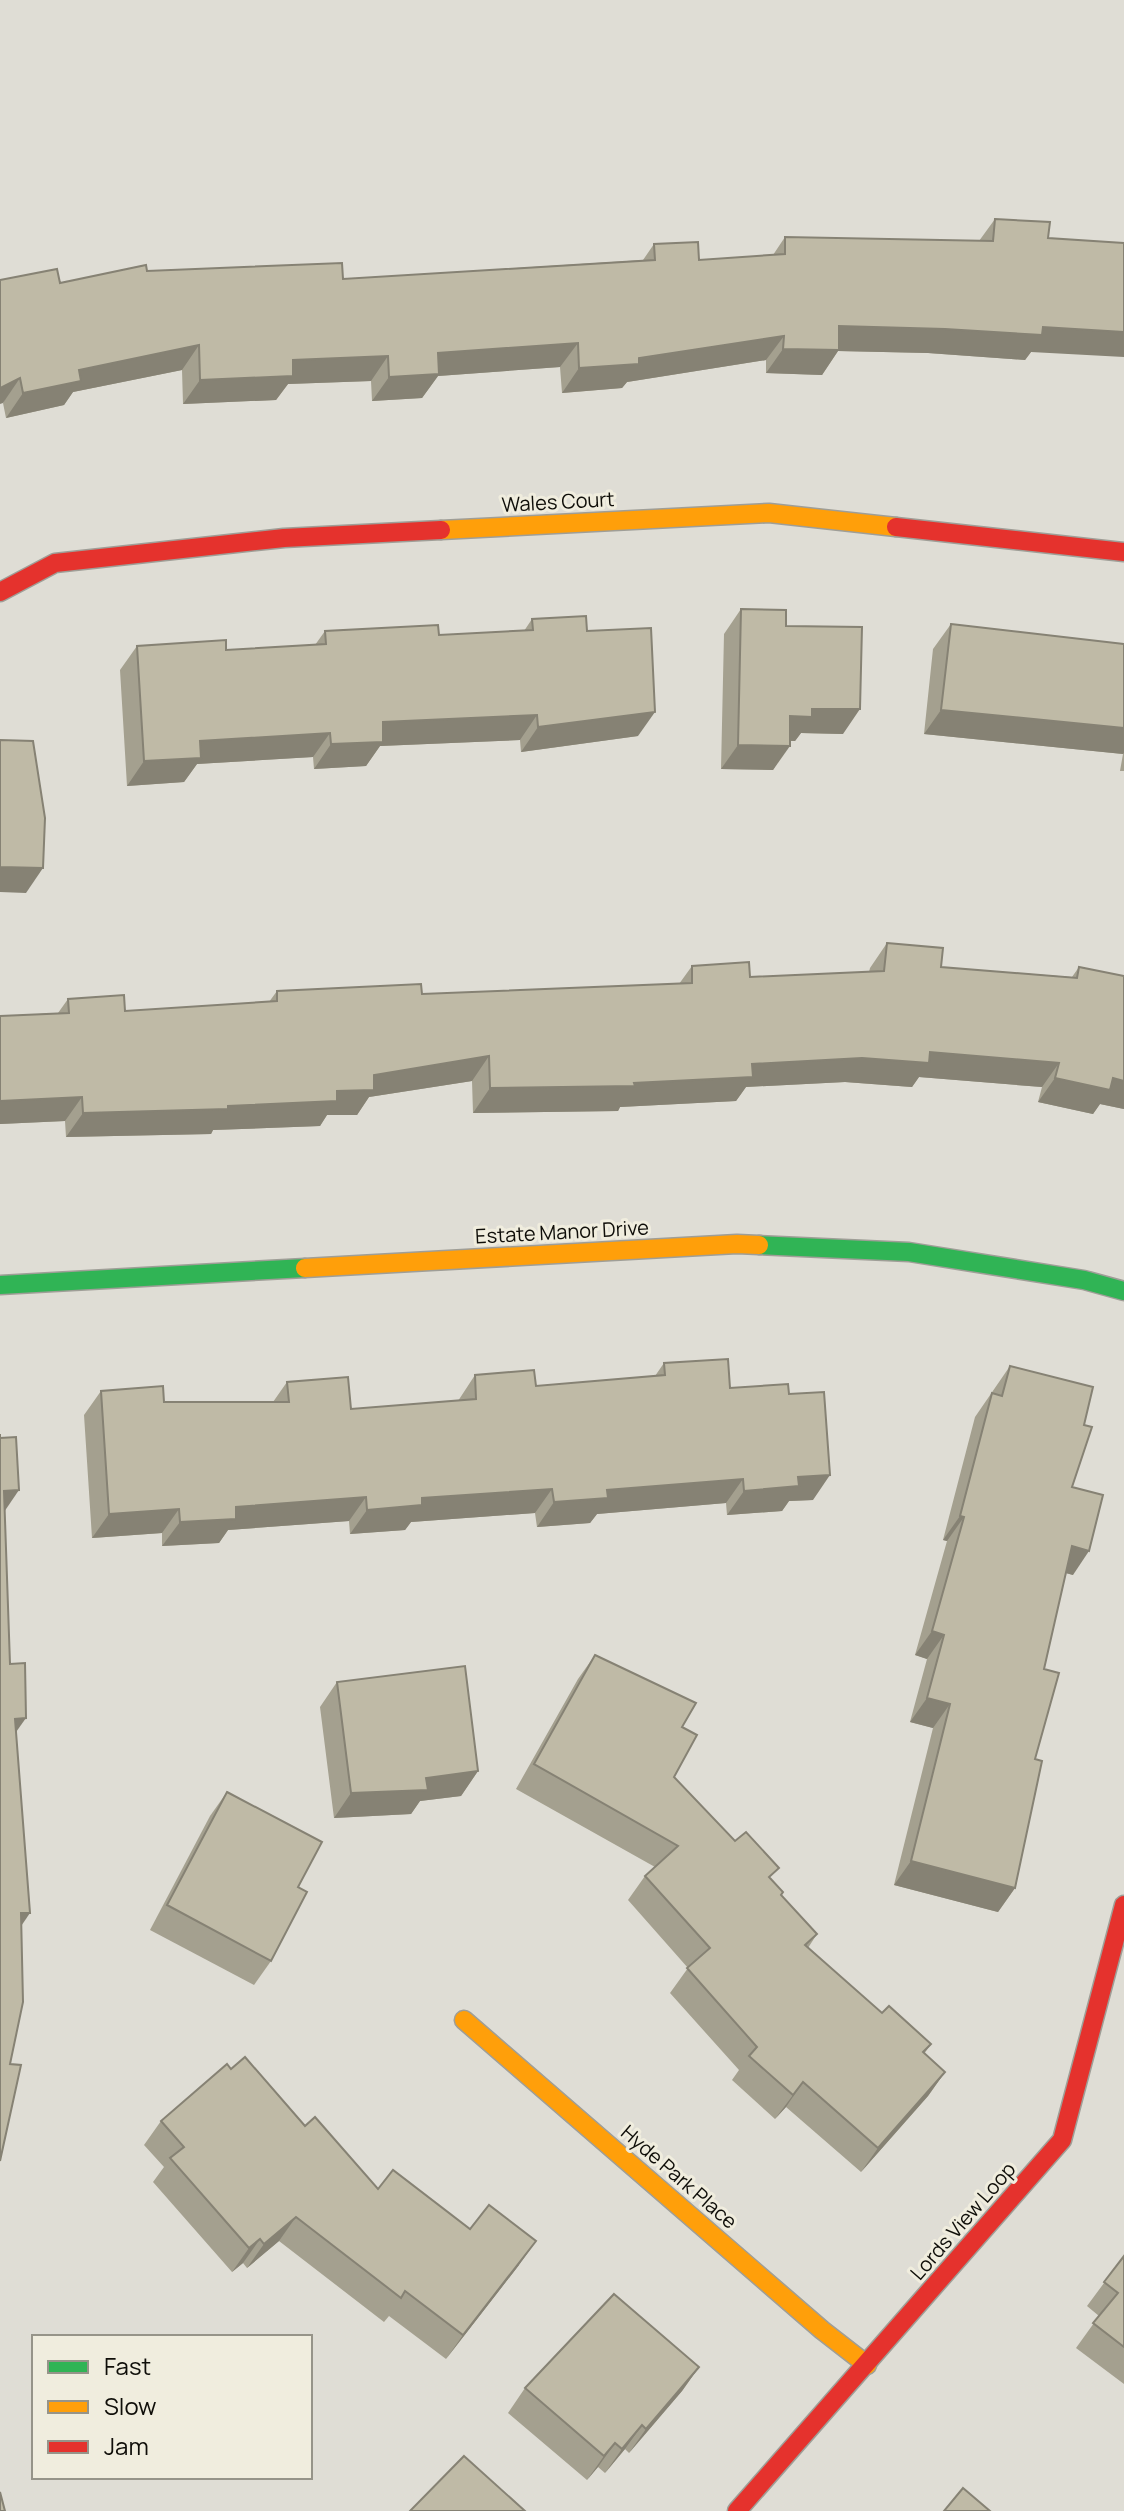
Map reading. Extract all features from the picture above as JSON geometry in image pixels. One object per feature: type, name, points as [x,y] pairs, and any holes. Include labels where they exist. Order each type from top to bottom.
[{"type":"street","name":"Wales Court","points":[[0,592],[55,563],[284,538],[769,513],[1124,552]]},
{"type":"street","name":"Estate Manor Drive","points":[[0,1285],[737,1244],[909,1252],[1084,1280],[1124,1291]]},
{"type":"street","name":"Lords View Loop","points":[[737,2511],[1062,2140],[1124,1905]]},
{"type":"street","name":"Hyde Park Place","points":[[464,2020],[822,2330],[867,2365]]},
{"type":"building","points":[[995,219],[1050,222],[1048,238],[1124,243],[1124,332],[1043,327],[1042,335],[839,326],[839,350],[783,349],[784,336],[639,358],[639,364],[579,368],[578,343],[438,353],[439,374],[389,377],[388,356],[293,360],[293,376],[200,380],[199,345],[79,370],[81,381],[23,393],[20,378],[0,388],[0,280],[57,269],[60,283],[146,265],[147,271],[342,263],[343,279],[655,260],[654,244],[698,242],[699,260],[785,254],[785,237],[993,241]]},
{"type":"building","points":[[741,609],[786,610],[786,626],[862,627],[860,709],[812,709],[812,717],[790,716],[790,746],[738,745]]},
{"type":"building","points":[[586,616],[587,631],[651,628],[655,712],[538,727],[537,715],[383,722],[383,742],[331,744],[330,733],[200,741],[201,758],[144,761],[137,646],[226,640],[226,650],[326,644],[325,631],[438,625],[439,635],[533,630],[532,619]]},
{"type":"building","points":[[951,624],[1124,644],[1124,728],[941,710]]},
{"type":"building","points":[[0,740],[33,741],[45,818],[43,868],[0,867]]},
{"type":"building","points":[[887,943],[943,948],[941,967],[1077,978],[1079,967],[1124,976],[1124,1081],[1113,1078],[1110,1090],[1055,1078],[1059,1063],[930,1052],[929,1063],[862,1058],[752,1064],[753,1077],[634,1083],[635,1086],[490,1088],[489,1056],[374,1075],[374,1090],[337,1091],[337,1101],[228,1106],[228,1109],[83,1113],[82,1097],[0,1101],[0,1016],[69,1013],[68,999],[124,995],[125,1011],[277,1001],[277,991],[421,984],[422,994],[692,983],[692,966],[749,962],[750,977],[884,971]]},
{"type":"building","points":[[728,1359],[730,1388],[788,1384],[789,1394],[824,1392],[830,1475],[798,1477],[799,1486],[744,1491],[743,1479],[607,1490],[608,1498],[554,1502],[552,1489],[422,1498],[422,1505],[367,1510],[366,1497],[236,1507],[236,1519],[180,1522],[179,1509],[109,1514],[101,1391],[163,1386],[164,1402],[289,1402],[287,1382],[348,1377],[351,1409],[476,1399],[475,1375],[534,1370],[536,1386],[665,1375],[664,1363]]},
{"type":"building","points":[[1010,1366],[1093,1387],[1084,1425],[1092,1427],[1072,1487],[1103,1495],[1089,1551],[1072,1546],[1044,1669],[1059,1673],[1035,1759],[1042,1761],[1015,1888],[911,1861],[950,1704],[927,1698],[944,1635],[932,1631],[964,1517],[960,1516],[992,1393],[1002,1396]]},
{"type":"building","points":[[16,1437],[19,1490],[4,1491],[10,1664],[25,1663],[26,1718],[15,1719],[30,1913],[21,1913],[23,2002],[10,2064],[21,2065],[0,2161],[0,1438]]},
{"type":"building","points":[[595,1655],[696,1703],[682,1727],[697,1735],[674,1777],[735,1841],[746,1832],[779,1868],[769,1877],[783,1892],[781,1895],[817,1934],[805,1945],[882,2013],[889,2006],[931,2044],[923,2052],[945,2072],[878,2148],[803,2082],[793,2095],[749,2056],[757,2047],[687,1968],[710,1948],[645,1876],[678,1846],[534,1764]]},
{"type":"building","points":[[465,1666],[478,1771],[426,1778],[428,1790],[351,1793],[337,1682]]},
{"type":"building","points":[[227,1792],[322,1842],[298,1887],[307,1892],[271,1961],[167,1905]]},
{"type":"building","points":[[245,2057],[305,2126],[315,2117],[378,2189],[393,2170],[470,2229],[489,2205],[536,2241],[463,2335],[405,2291],[401,2298],[296,2217],[264,2244],[260,2239],[249,2248],[170,2158],[184,2147],[161,2121],[227,2064],[231,2069]]},
{"type":"building","points":[[1124,2256],[1124,2347],[1093,2323],[1118,2293],[1104,2282]]},
{"type":"building","points":[[614,2294],[699,2367],[646,2429],[642,2425],[622,2449],[615,2443],[604,2456],[525,2388]]},
{"type":"building","points":[[464,2456],[525,2511],[410,2511]]},
{"type":"building","points":[[963,2488],[990,2511],[944,2511]]},
{"type":"building","points":[[0,2492],[5,2511],[0,2511]]},
{"type":"traffic: fast","points":[[759,1245],[909,1252],[1084,1280],[1124,1291]]},
{"type":"traffic: fast","points":[[0,1285],[305,1268]]},
{"type":"traffic: slow","points":[[441,530],[769,513],[896,527]]},
{"type":"traffic: slow","points":[[305,1268],[759,1245]]},
{"type":"traffic: slow","points":[[464,2020],[822,2330],[867,2365]]},
{"type":"traffic: jam","points":[[896,527],[1124,552]]},
{"type":"traffic: jam","points":[[0,592],[55,563],[284,538],[441,530]]},
{"type":"traffic: jam","points":[[737,2511],[1062,2140],[1124,1905]]}]
